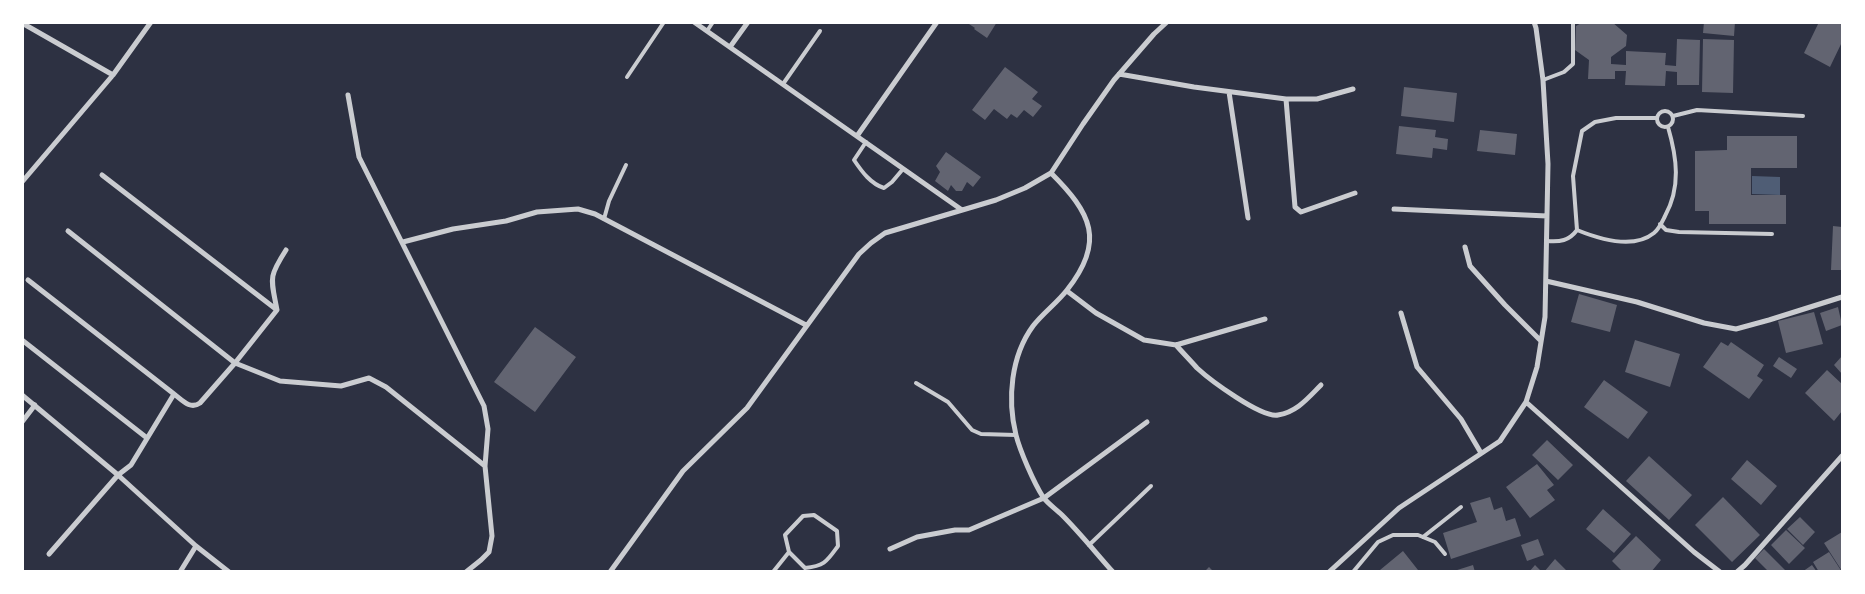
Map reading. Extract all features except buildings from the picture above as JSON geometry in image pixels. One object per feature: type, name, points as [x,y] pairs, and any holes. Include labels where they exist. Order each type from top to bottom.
[{"type":"street","points":[[22,182],[113,75],[152,22]]},
{"type":"street","points":[[694,22],[962,210]]},
{"type":"street","points":[[730,47],[748,22]]},
{"type":"street","points":[[856,136],[937,22]]},
{"type":"street","points":[[610,572],[682,471],[747,408],[859,254],[885,233],[1003,197],[1025,188],[1051,173],[1119,74],[1167,22]]},
{"type":"street","points":[[1329,572],[1399,508],[1500,441],[1526,402],[1537,367],[1545,317],[1547,241],[1548,164],[1543,80],[1534,22]]},
{"type":"street","points":[[22,23],[113,75]]},
{"type":"street","points":[[1119,74],[1194,87],[1286,99],[1318,99],[1353,89]]},
{"type":"street","points":[[1229,92],[1248,218]]},
{"type":"street","points":[[348,95],[359,157],[484,406],[488,429],[485,466],[492,536],[489,552],[466,572]]},
{"type":"street","points":[[1286,99],[1297,210],[1301,212],[1355,192]]},
{"type":"street","points":[[1051,173],[1081,207],[1089,225],[1090,245],[1086,259],[1066,291],[1033,326],[1023,344],[1016,364],[1011,401],[1016,435],[1044,498],[1089,544],[1113,572]]},
{"type":"street","points":[[102,174],[277,310]]},
{"type":"street","points":[[402,242],[453,229],[506,221],[537,212],[578,209],[595,214],[806,325]]},
{"type":"street","points":[[1394,209],[1547,216]]},
{"type":"street","points":[[68,231],[235,363],[280,381],[341,386],[370,378],[386,387],[485,466]]},
{"type":"street","points":[[1465,247],[1470,266],[1541,341]]},
{"type":"street","points":[[28,280],[174,394],[191,406],[195,406],[235,363],[277,310],[271,279],[275,268],[286,250]]},
{"type":"street","points":[[1546,281],[1637,302],[1704,323],[1736,329],[1842,297]]},
{"type":"street","points":[[1066,291],[1096,313],[1144,340],[1176,345],[1265,319]]},
{"type":"street","points":[[1401,313],[1417,367],[1461,419],[1480,453]]},
{"type":"street","points":[[22,340],[147,438]]},
{"type":"street","points":[[1176,345],[1198,369],[1236,398],[1270,416],[1280,415],[1297,409],[1321,385]]},
{"type":"street","points":[[49,554],[118,475],[131,465],[174,394]]},
{"type":"street","points":[[22,395],[118,475],[196,546],[229,572]]},
{"type":"street","points":[[1526,402],[1694,552],[1720,572]]},
{"type":"street","points":[[22,422],[35,405]]},
{"type":"street","points":[[890,549],[917,537],[955,530],[969,530],[1044,498],[1147,422]]},
{"type":"street","points":[[1737,572],[1745,566],[1842,456]]},
{"type":"street","points":[[180,572],[196,546]]},
{"type":"street","points":[[1104,562],[1108,572]]},
{"type":"lane","points":[[626,77],[664,22]]},
{"type":"lane","points":[[707,32],[713,22]]},
{"type":"lane","points":[[1543,80],[1564,72],[1573,64],[1573,22]]},
{"type":"lane","points":[[782,84],[820,31]]},
{"type":"lane","points":[[1673,116],[1696,110],[1803,116]]},
{"type":"lane","points":[[1657,118],[1659,114],[1666,111],[1673,116]]},
{"type":"lane","points":[[1668,127],[1672,124],[1673,116]]},
{"type":"lane","points":[[1547,241],[1565,240],[1577,230],[1573,176],[1582,131],[1595,122],[1616,118],[1657,118]]},
{"type":"lane","points":[[1657,118],[1660,126],[1668,127]]},
{"type":"lane","points":[[1577,230],[1598,238],[1633,241],[1646,238],[1656,232],[1671,205],[1675,192],[1677,170],[1674,148],[1668,127]]},
{"type":"lane","points":[[866,142],[854,160],[861,172],[876,186],[884,188],[903,169]]},
{"type":"lane","points":[[604,219],[609,201],[626,165]]},
{"type":"lane","points":[[1660,224],[1666,230],[1679,232],[1772,234]]},
{"type":"lane","points":[[916,383],[948,402],[972,430],[980,434],[1016,435]]},
{"type":"lane","points":[[1089,544],[1151,486]]},
{"type":"lane","points":[[1423,537],[1461,507]]},
{"type":"lane","points":[[814,515],[837,531],[838,546],[818,567],[805,568],[789,552],[785,535],[803,516],[814,515]]},
{"type":"lane","points":[[1353,572],[1378,542],[1393,535],[1418,535],[1435,542],[1445,554]]},
{"type":"lane","points":[[774,572],[789,552]]},
{"type":"water","points":[[1752,176],[1780,177],[1780,195],[1752,194]]}]
